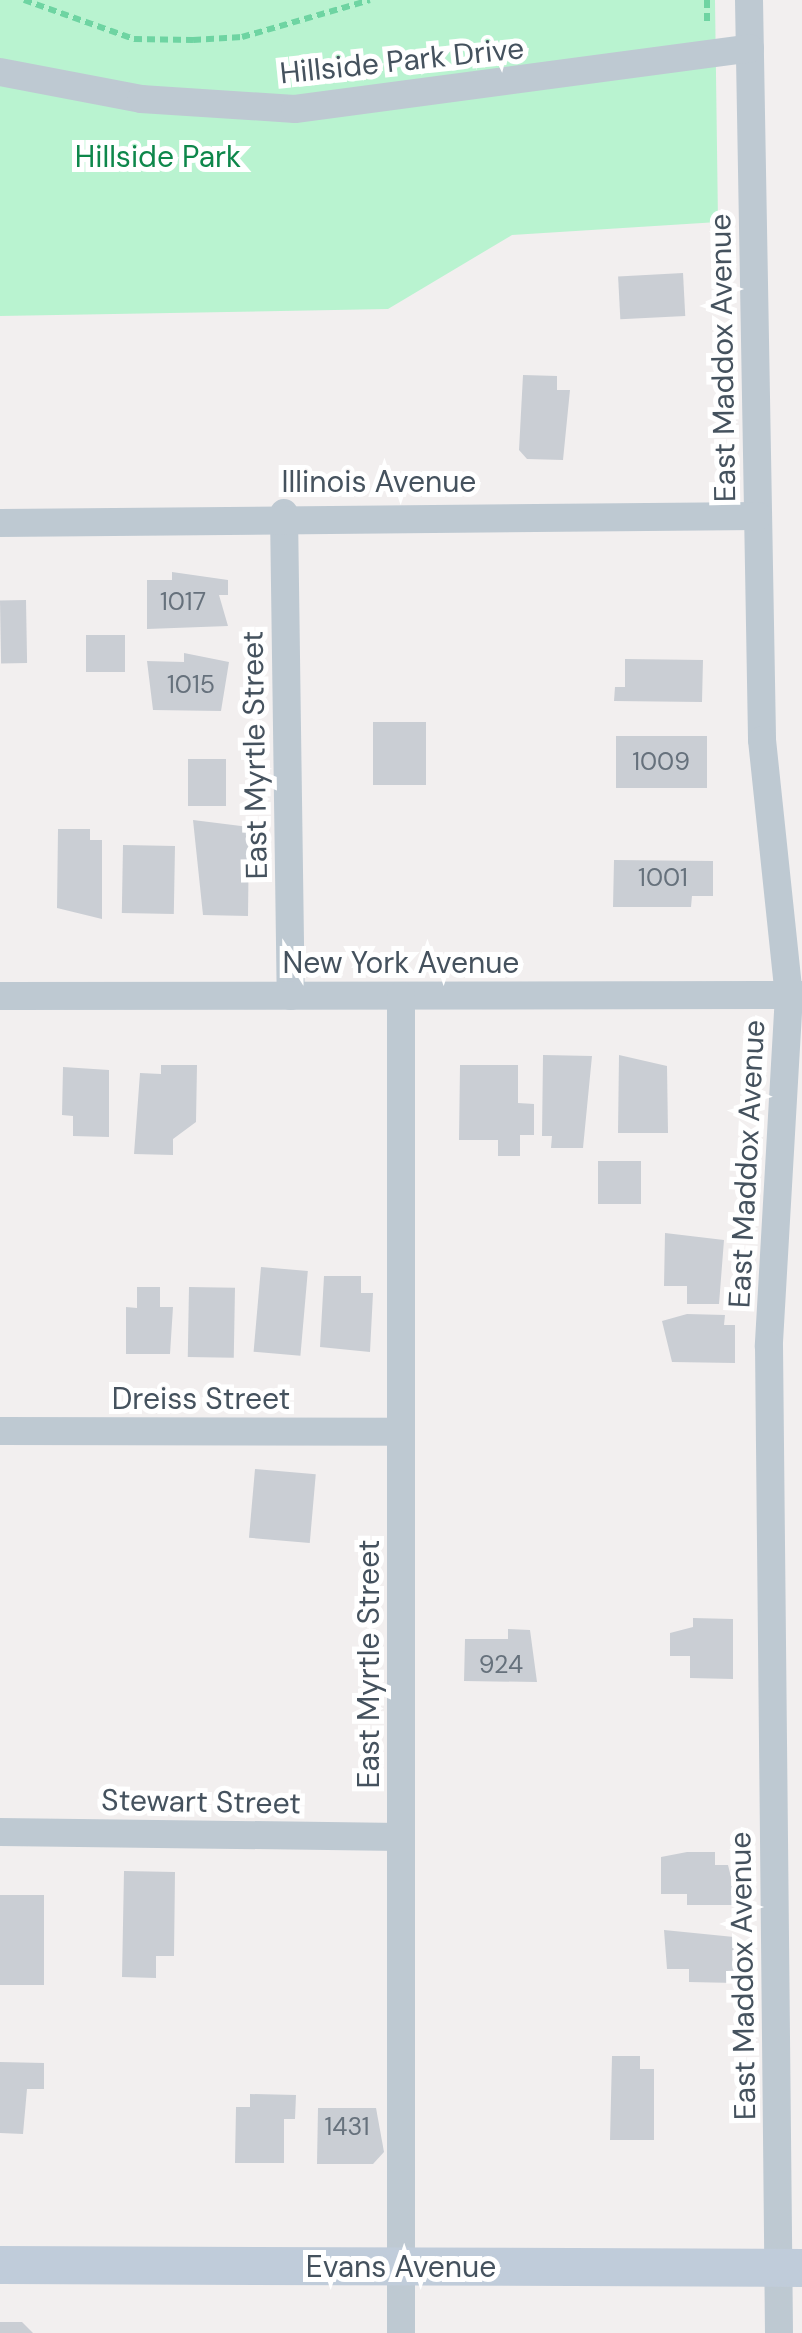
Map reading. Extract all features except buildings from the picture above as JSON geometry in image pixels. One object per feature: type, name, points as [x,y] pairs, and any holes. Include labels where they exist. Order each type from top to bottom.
[{"type":"street","name":"East Maddox Avenue","points":[[749,0],[762,740],[796,995],[769,1346],[790,2268],[779,2333]]},
{"type":"street","name":"Hillside Park Drive","points":[[0,72],[141,98],[295,109],[750,48]]},
{"type":"street","name":"Illinois Avenue","points":[[0,523],[284,514],[758,516]]},
{"type":"street","name":"East Myrtle Street","points":[[284,514],[291,996]]},
{"type":"street","name":"New York Avenue","points":[[0,996],[796,995]]},
{"type":"street","name":"East Myrtle Street","points":[[401,2333],[402,996]]},
{"type":"street","name":"Dreiss Street","points":[[0,1431],[402,1432]]},
{"type":"street","name":"Stewart Street","points":[[0,1832],[401,1837]]},
{"type":"street","name":"Evans Avenue","points":[[0,2265],[790,2268]]},
{"type":"path","points":[[24,0],[134,38],[193,40],[242,37],[370,0]]},
{"type":"green space","name":"Hillside Park","points":[[0,0],[715,0],[718,222],[512,235],[388,309],[0,316]]}]
